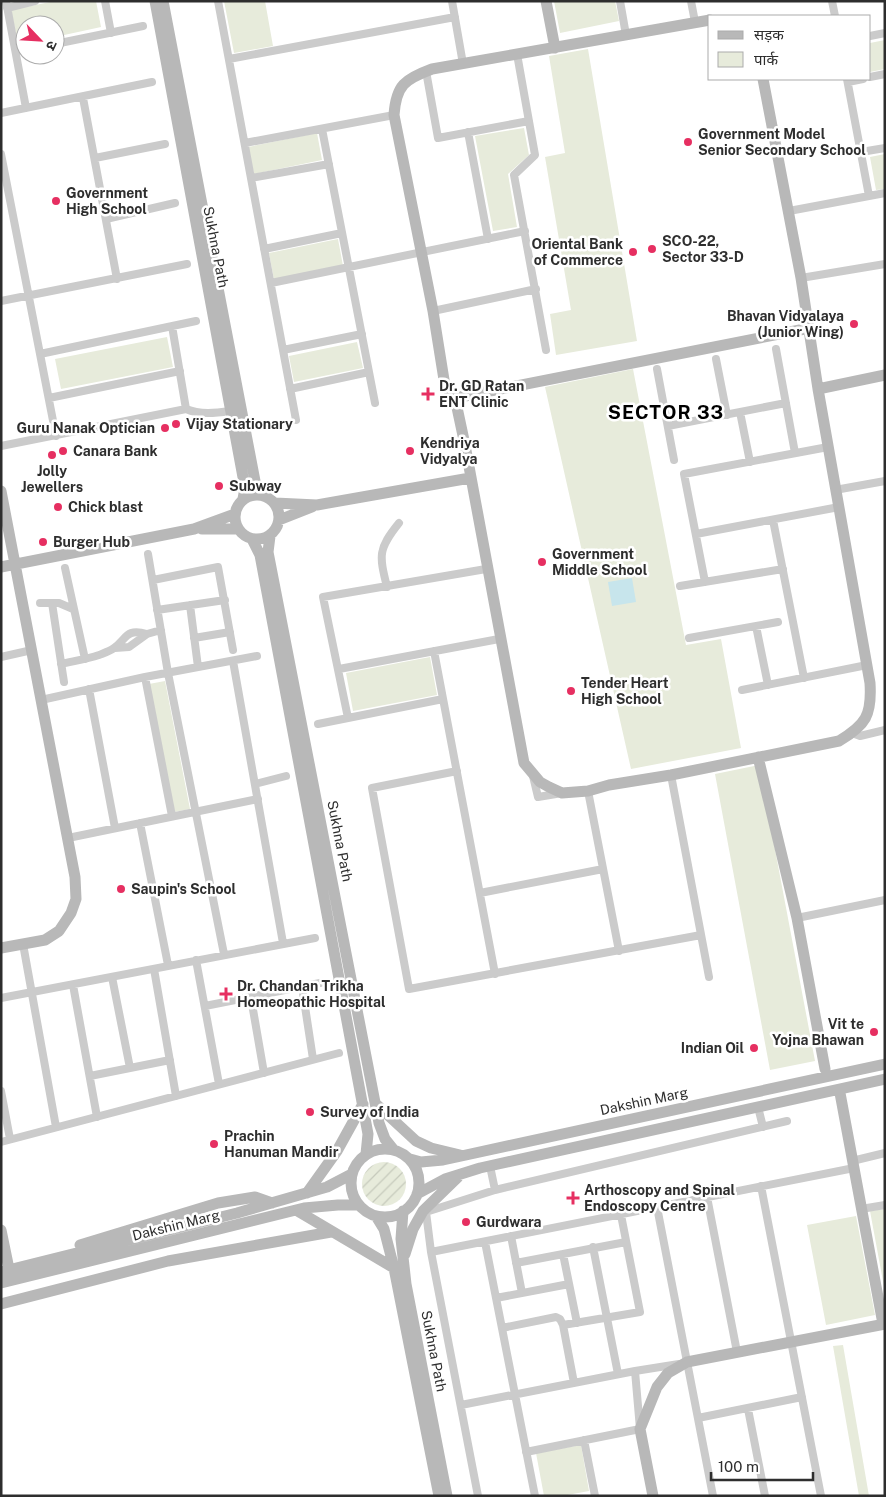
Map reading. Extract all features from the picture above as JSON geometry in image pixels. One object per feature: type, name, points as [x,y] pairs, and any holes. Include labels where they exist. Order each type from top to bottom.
[{"type":"main road","name":"Sukhna Path","points":[[155,1],[245,488],[243,499]]},
{"type":"main road","name":"Sukhna Path","points":[[163,1],[255,481],[258,489],[264,495]]},
{"type":"main road","points":[[546,1],[555,48]]},
{"type":"main road","points":[[708,20],[426,71],[413,76],[403,83],[398,90],[394,103],[394,115],[433,311],[445,386],[455,398],[524,763],[540,782],[562,793],[588,791],[609,785],[671,775],[839,741],[852,733],[866,718],[871,703],[818,390],[810,328],[763,80]]},
{"type":"main road","points":[[455,398],[810,328]]},
{"type":"main road","points":[[818,390],[885,375]]},
{"type":"main road","points":[[279,520],[317,505],[470,478]]},
{"type":"main road","points":[[1,491],[68,838],[75,877],[76,899],[72,913],[59,932],[46,940],[1,948]]},
{"type":"main road","points":[[276,503],[279,511],[279,520],[270,536],[262,539],[252,539],[242,534],[238,529],[235,522],[238,505],[243,499],[252,494],[264,495],[276,503],[317,505]]},
{"type":"main road","points":[[1,567],[194,529],[235,514]]},
{"type":"main road","points":[[194,529],[238,529]]},
{"type":"main road","name":"Sukhna Path","points":[[270,536],[268,552],[376,1104],[385,1138],[392,1149]]},
{"type":"main road","name":"Sukhna Path","points":[[252,539],[260,555],[363,1104],[368,1134],[366,1154]]},
{"type":"main road","points":[[758,757],[797,918],[825,1069]]},
{"type":"main road","name":"Dakshin Marg","points":[[410,1159],[421,1162],[464,1156],[885,1064]]},
{"type":"main road","points":[[417,1194],[445,1179],[490,1166],[885,1079]]},
{"type":"main road","points":[[653,1496],[640,1429],[657,1387],[668,1373],[685,1363],[884,1324],[840,1093]]},
{"type":"main road","points":[[306,1193],[337,1151],[363,1104]]},
{"type":"main road","points":[[376,1104],[416,1141],[431,1148],[464,1156]]},
{"type":"main road","points":[[392,1149],[410,1159],[417,1171],[419,1180],[417,1194],[404,1211],[387,1217],[376,1216],[370,1214],[359,1205],[353,1195],[351,1186],[352,1174],[359,1161],[366,1154],[392,1149]]},
{"type":"main road","name":"Dakshin Marg","points":[[3,1268],[237,1213],[327,1186],[352,1174]]},
{"type":"main road","points":[[403,1259],[413,1229],[423,1211],[461,1174]]},
{"type":"main road","name":"Dakshin Marg","points":[[1,1282],[296,1210],[338,1205],[359,1205]]},
{"type":"main road","points":[[296,1210],[394,1268]]},
{"type":"main road","name":"Sukhna Path","points":[[404,1211],[401,1239],[406,1284],[447,1496]]},
{"type":"main road","name":"Sukhna Path","points":[[376,1216],[384,1230],[394,1268],[439,1496]]},
{"type":"main road","points":[[1,1230],[3,1268]]},
{"type":"main road","points":[[1,1304],[168,1261],[331,1232]]},
{"type":"street","points":[[15,51],[6,4],[35,1]]},
{"type":"street","points":[[104,1],[111,33]]},
{"type":"street","points":[[218,1],[296,420]]},
{"type":"street","points":[[452,1],[463,64]]},
{"type":"street","points":[[620,1],[626,35]]},
{"type":"street","points":[[691,1],[695,22]]},
{"type":"street","points":[[832,1],[835,15]]},
{"type":"street","points":[[229,59],[455,17]]},
{"type":"street","points":[[65,42],[143,26]]},
{"type":"street","points":[[871,36],[885,33]]},
{"type":"street","points":[[517,54],[536,155],[514,175],[546,350]]},
{"type":"street","points":[[18,65],[26,108]]},
{"type":"street","points":[[426,71],[438,138],[529,121]]},
{"type":"street","points":[[871,77],[885,74]]},
{"type":"street","points":[[847,80],[870,196]]},
{"type":"street","points":[[1,113],[83,98],[152,82]]},
{"type":"street","points":[[83,98],[117,279]]},
{"type":"street","points":[[244,143],[394,115]]},
{"type":"street","points":[[322,129],[375,403]]},
{"type":"street","points":[[468,132],[488,239]]},
{"type":"street","points":[[94,158],[165,144]]},
{"type":"street","points":[[861,152],[885,148]]},
{"type":"street","points":[[1,154],[56,436]]},
{"type":"street","points":[[251,178],[329,164]]},
{"type":"street","points":[[789,211],[885,193]]},
{"type":"street","points":[[106,219],[175,203]]},
{"type":"street","points":[[270,283],[525,231]]},
{"type":"street","points":[[264,249],[342,233]]},
{"type":"street","points":[[1,301],[187,264]]},
{"type":"street","points":[[801,278],[885,264]]},
{"type":"street","points":[[433,311],[536,288]]},
{"type":"street","points":[[40,354],[196,321]]},
{"type":"street","points":[[172,326],[186,409]]},
{"type":"street","points":[[283,350],[362,334]]},
{"type":"street","points":[[776,349],[796,453]]},
{"type":"street","points":[[716,359],[727,415]]},
{"type":"street","points":[[657,369],[674,460]]},
{"type":"street","points":[[49,398],[180,371]]},
{"type":"street","points":[[290,389],[369,372]]},
{"type":"street","points":[[668,426],[786,403]]},
{"type":"street","points":[[1,446],[186,409],[193,412],[212,413],[231,411]]},
{"type":"street","points":[[740,412],[750,462]]},
{"type":"street","points":[[705,582],[684,474],[828,447]]},
{"type":"street","points":[[836,490],[885,481]]},
{"type":"street","points":[[696,534],[838,507]]},
{"type":"street","points":[[774,520],[804,678]]},
{"type":"street","points":[[387,586],[381,556],[386,538],[399,524]]},
{"type":"street","points":[[148,554],[168,673],[224,954]]},
{"type":"street","points":[[152,580],[216,566],[219,570],[233,650]]},
{"type":"street","points":[[66,568],[73,609],[85,659]]},
{"type":"street","points":[[348,718],[324,597],[486,569]]},
{"type":"street","points":[[680,586],[783,569]]},
{"type":"street","points":[[158,610],[225,600]]},
{"type":"street","points":[[40,603],[66,605],[73,609]]},
{"type":"street","points":[[52,603],[64,682]]},
{"type":"street","points":[[190,605],[198,667]]},
{"type":"street","points":[[689,638],[778,622]]},
{"type":"street","points":[[756,626],[768,685]]},
{"type":"street","points":[[61,664],[100,655],[115,648],[123,638],[130,634],[139,632],[147,634],[161,630]]},
{"type":"street","points":[[194,638],[230,632]]},
{"type":"street","points":[[339,668],[500,638]]},
{"type":"street","points":[[1,657],[32,650]]},
{"type":"street","points":[[434,651],[495,974]]},
{"type":"street","points":[[41,700],[145,677],[257,656]]},
{"type":"street","points":[[233,661],[284,943]]},
{"type":"street","points":[[742,690],[866,665]]},
{"type":"street","points":[[145,677],[172,816]]},
{"type":"street","points":[[88,689],[115,828]]},
{"type":"street","points":[[318,724],[443,699]]},
{"type":"street","points":[[852,733],[860,736],[885,730]]},
{"type":"street","points":[[457,771],[372,788],[409,989],[701,935]]},
{"type":"street","points":[[671,775],[709,977]]},
{"type":"street","points":[[255,784],[286,776]]},
{"type":"street","points":[[588,791],[619,951]]},
{"type":"street","points":[[68,838],[258,800]]},
{"type":"street","points":[[140,823],[168,966]]},
{"type":"street","points":[[480,893],[603,869]]},
{"type":"street","points":[[797,918],[885,900]]},
{"type":"street","points":[[1,998],[315,938]]},
{"type":"street","points":[[22,944],[56,1127]]},
{"type":"street","points":[[196,960],[219,1084]]},
{"type":"street","points":[[154,969],[176,1096]]},
{"type":"street","points":[[112,977],[130,1068]]},
{"type":"street","points":[[205,1006],[325,982]]},
{"type":"street","points":[[73,985],[97,1117]]},
{"type":"street","points":[[302,987],[313,1059]]},
{"type":"street","points":[[251,998],[264,1073]]},
{"type":"street","points":[[1,1142],[339,1053]]},
{"type":"street","points":[[90,1076],[170,1060]]},
{"type":"street","points":[[1,1092],[10,1139]]},
{"type":"street","points":[[759,1111],[763,1127]]},
{"type":"street","points":[[478,1496],[431,1252],[426,1212],[495,1190],[787,1121]]},
{"type":"street","points":[[431,1252],[761,1186],[853,1165],[885,1153]]},
{"type":"street","points":[[490,1166],[495,1190]]},
{"type":"street","points":[[761,1186],[821,1496]]},
{"type":"street","points":[[707,1197],[736,1352]]},
{"type":"street","points":[[861,1209],[885,1205]]},
{"type":"street","points":[[657,1207],[685,1363],[713,1496]]},
{"type":"street","points":[[563,1326],[640,1312],[621,1215]]},
{"type":"street","points":[[511,1236],[522,1293]]},
{"type":"street","points":[[485,1242],[534,1496]]},
{"type":"street","points":[[516,1263],[626,1242]]},
{"type":"street","points":[[593,1247],[618,1374]]},
{"type":"street","points":[[563,1254],[577,1324]]},
{"type":"street","points":[[496,1298],[569,1284]]},
{"type":"street","points":[[502,1328],[556,1317],[560,1319],[574,1383]]},
{"type":"street","points":[[461,1405],[618,1374],[685,1363]]},
{"type":"street","points":[[526,1452],[640,1429],[635,1371]]},
{"type":"street","points":[[698,1418],[802,1397]]},
{"type":"street","points":[[748,1409],[765,1496]]},
{"type":"street","points":[[584,1440],[593,1495]]},
{"type":"green space","points":[[55,1],[96,1],[101,27],[65,35],[65,15],[15,15],[15,29],[11,10]]},
{"type":"green space","points":[[224,1],[265,1],[273,46],[234,53]]},
{"type":"green space","points":[[554,1],[615,1],[619,21],[560,33]]},
{"type":"green space","points":[[885,40],[885,69],[871,72],[871,43]]},
{"type":"green space","points":[[588,49],[637,341],[556,355],[550,314],[571,310],[545,157],[565,153],[549,56]]},
{"type":"green space","points":[[524,128],[529,155],[508,174],[517,227],[493,231],[475,136]]},
{"type":"green space","points":[[317,133],[322,160],[254,174],[248,147]]},
{"type":"green space","points":[[885,154],[885,189],[876,190],[870,157]]},
{"type":"green space","points":[[338,239],[343,266],[274,280],[269,253]]},
{"type":"green space","points":[[167,337],[173,367],[61,389],[55,359]]},
{"type":"green space","points":[[357,342],[363,368],[294,382],[289,356]]},
{"type":"green space","points":[[633,369],[686,645],[721,639],[741,748],[631,769],[545,387]]},
{"type":"green space","points":[[430,657],[437,695],[353,711],[346,673]]},
{"type":"green space","points":[[165,681],[190,809],[174,812],[149,684]]},
{"type":"green space","points":[[759,765],[815,1061],[770,1070],[715,774]]},
{"type":"green space","points":[[388,1162],[400,1168],[405,1175],[405,1193],[400,1200],[393,1205],[380,1206],[372,1203],[365,1196],[362,1180],[365,1172],[372,1165]]},
{"type":"green space","points":[[884,1209],[885,1211],[885,1292],[870,1211]]},
{"type":"green space","points":[[856,1216],[875,1315],[826,1325],[807,1225]]},
{"type":"green space","points":[[843,1345],[869,1496],[859,1496],[833,1346]]},
{"type":"green space","points":[[581,1445],[589,1491],[562,1496],[544,1496],[536,1453]]},
{"type":"water","points":[[632,578],[636,602],[612,606],[608,582]]},
{"type":"place","name":"Government Model Senior Secondary School","points":[[688,142]]},
{"type":"place","name":"Government High School","points":[[56,201]]},
{"type":"place","name":"SCO-22, Sector 33-D","points":[[652,249]]},
{"type":"place","name":"Oriental Bank of Commerce","points":[[633,252]]},
{"type":"place","name":"Bhavan Vidyalaya (Junior Wing)","points":[[854,324]]},
{"type":"place","name":"Dr. GD Ratan ENT Clinic","points":[[428,394]]},
{"type":"place","name":"Vijay Stationary","points":[[176,424]]},
{"type":"place","name":"Guru Nanak Optician","points":[[165,428]]},
{"type":"place","name":"Canara Bank","points":[[63,451]]},
{"type":"place","name":"Kendriya Vidyalya","points":[[410,451]]},
{"type":"place","name":"Jolly Jewellers","points":[[52,455]]},
{"type":"place","name":"Subway","points":[[219,486]]},
{"type":"place","name":"Chick blast","points":[[58,507]]},
{"type":"place","name":"Burger Hub","points":[[43,542]]},
{"type":"place","name":"Government Middle School","points":[[542,562]]},
{"type":"place","name":"Tender Heart High School","points":[[571,691]]},
{"type":"place","name":"Saupin's School","points":[[121,889]]},
{"type":"place","name":"Dr. Chandan Trikha Homeopathic Hospital","points":[[226,994]]},
{"type":"place","name":"Vit te Yojna Bhawan","points":[[874,1032]]},
{"type":"place","name":"Indian Oil","points":[[754,1048]]},
{"type":"place","name":"Survey of India","points":[[310,1112]]},
{"type":"place","name":"Prachin Hanuman Mandir","points":[[214,1144]]},
{"type":"place","name":"Arthoscopy and Spinal Endoscopy Centre","points":[[573,1198]]},
{"type":"place","name":"Gurdwara","points":[[466,1222]]},
{"type":"district","name":"SECTOR 33","points":[[666,412]]}]
